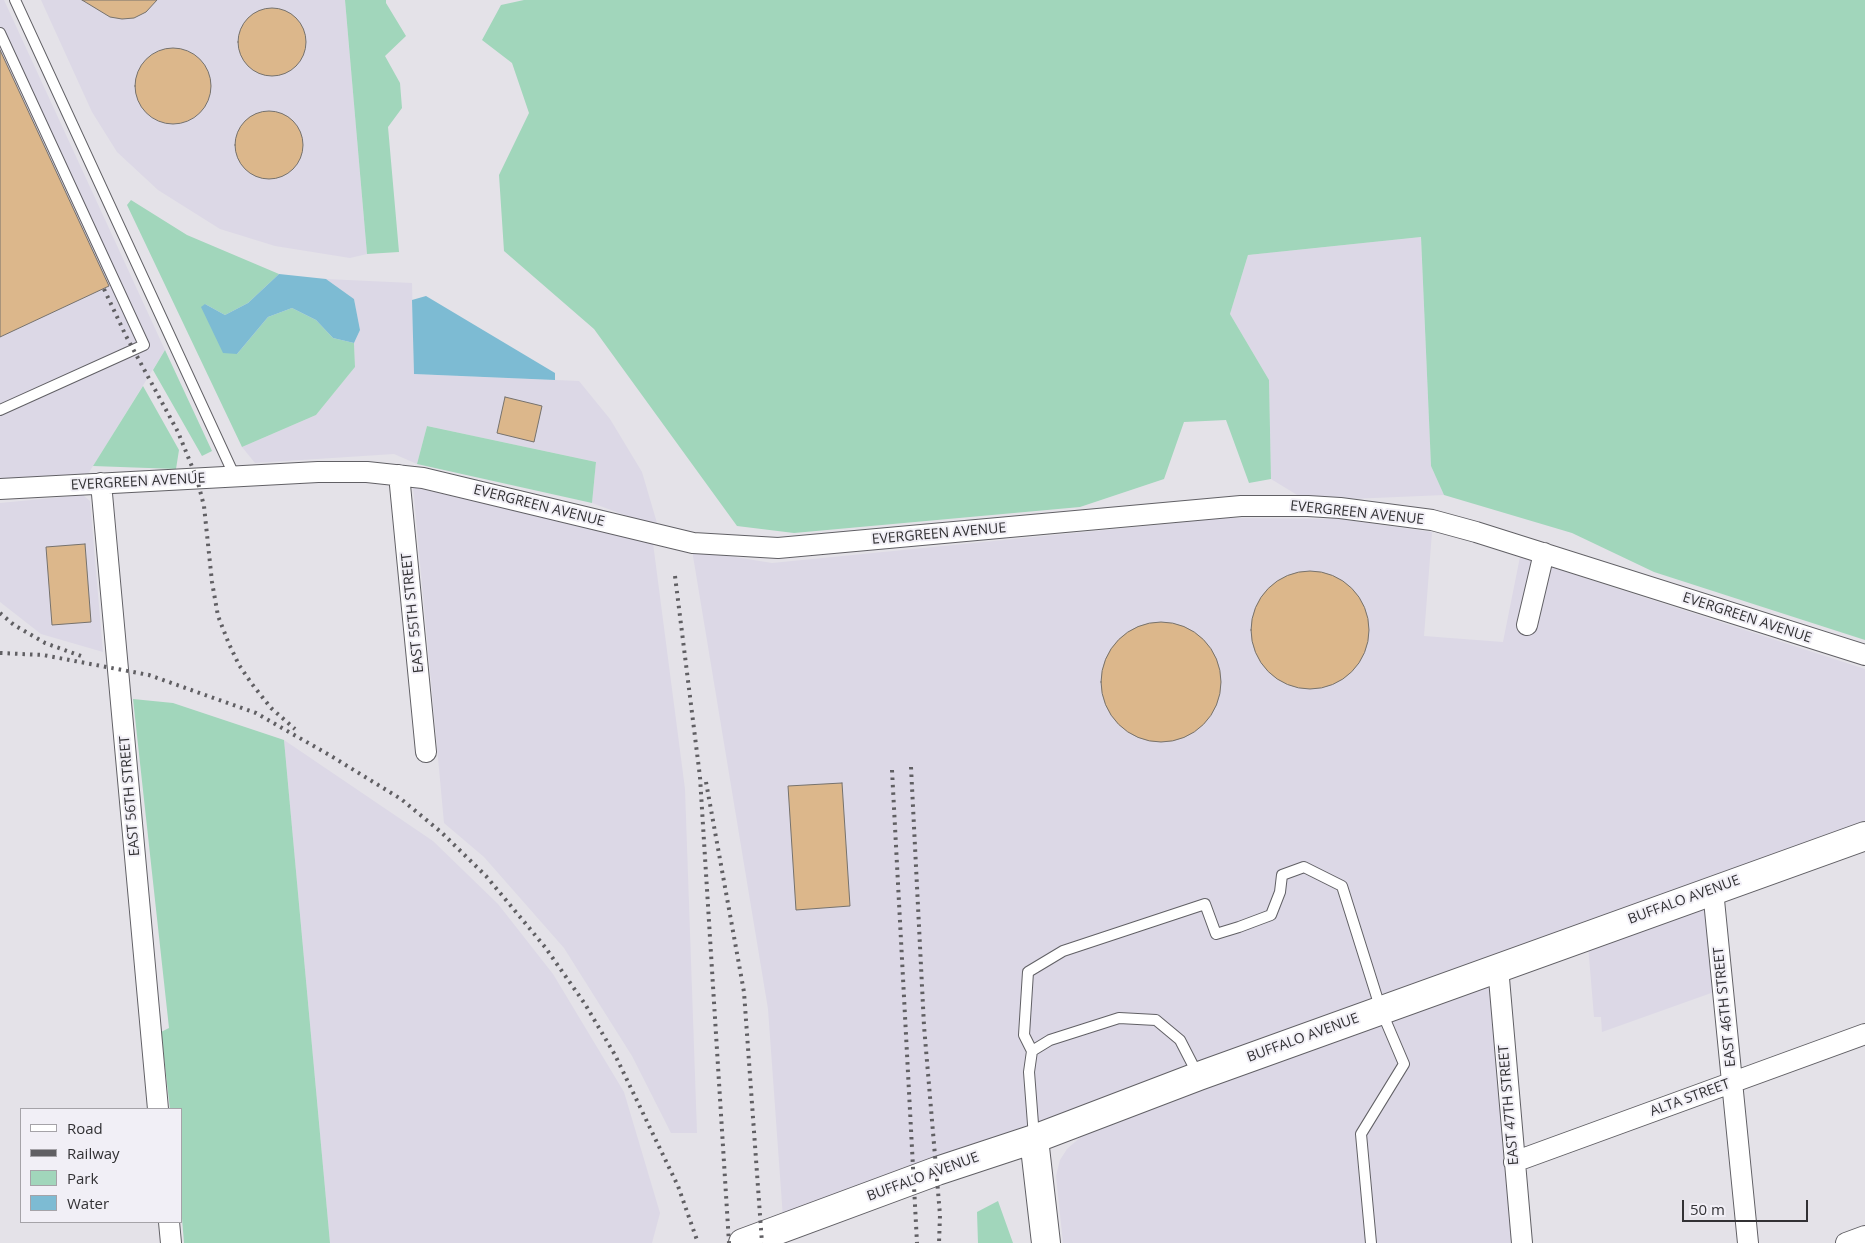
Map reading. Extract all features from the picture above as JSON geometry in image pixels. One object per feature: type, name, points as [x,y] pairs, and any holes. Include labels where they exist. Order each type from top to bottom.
[{"type":"street","name":"EVERGREEN AVENUE","points":[[0,489],[318,472],[399,474],[424,478],[552,508],[667,537],[729,546],[778,548],[1241,506],[1308,506],[1432,520],[1544,553],[1865,655]]},
{"type":"street","name":"EAST 55TH STREET","points":[[399,474],[426,752]]},
{"type":"street","name":"EAST 56TH STREET","points":[[101,483],[158,1108]]},
{"type":"street","points":[[1527,626],[1544,553]]},
{"type":"street","name":"BUFFALO AVENUE","points":[[743,1243],[937,1171],[1034,1139],[1199,1076],[1865,836]]},
{"type":"street","name":"EAST 46TH STREET","points":[[1713,890],[1748,1243]]},
{"type":"street","name":"EAST 47TH STREET","points":[[1498,968],[1522,1243]]},
{"type":"street","name":"ALTA STREET","points":[[1514,1162],[1865,1034]]},
{"type":"street","points":[[1034,1139],[1046,1243]]},
{"type":"street","points":[[169,1223],[170,1243]]},
{"type":"street","points":[[1846,1243],[1865,1236]]},
{"type":"lane","points":[[15,0],[235,477]]},
{"type":"lane","points":[[0,33],[144,345],[0,410]]},
{"type":"lane","points":[[1034,1139],[1029,1072],[1032,1051],[1024,1035],[1028,972],[1063,951],[1205,904],[1216,934],[1271,915],[1280,892],[1282,875],[1304,867],[1342,886],[1381,1010],[1404,1064],[1361,1134],[1372,1243]]},
{"type":"lane","points":[[1032,1051],[1050,1040],[1119,1018],[1156,1020],[1180,1040],[1199,1076]]},
{"type":"shaded area","points":[[0,0],[4,0],[165,350],[88,474],[0,479]]},
{"type":"shaded area","points":[[41,0],[345,0],[367,254],[350,258],[275,246],[220,229],[158,190],[117,152],[92,112]]},
{"type":"shaded area","points":[[1421,237],[1431,466],[1444,495],[1351,499],[1302,498],[1271,479],[1269,380],[1230,314],[1248,255]]},
{"type":"shaded area","points":[[326,279],[412,283],[414,374],[579,381],[610,419],[642,472],[657,523],[638,520],[592,503],[596,462],[427,426],[417,464],[394,454],[255,463],[242,447],[316,415],[355,367],[354,343],[360,330],[354,299]]},
{"type":"shaded area","points":[[413,487],[653,543],[685,789],[697,1133],[671,1133],[632,1056],[564,948],[484,857],[444,823]]},
{"type":"shaded area","points":[[83,495],[90,501],[103,652],[41,634],[0,602],[0,503]]},
{"type":"shaded area","points":[[1226,518],[1340,519],[1432,532],[1424,636],[1503,642],[1520,557],[1865,669],[1865,822],[1599,917],[783,1218],[768,1009],[692,550],[772,563]]},
{"type":"shaded area","points":[[284,740],[433,841],[498,904],[553,974],[624,1092],[660,1213],[652,1243],[330,1243]]},
{"type":"shaded area","points":[[1707,901],[1714,992],[1602,1032],[1601,1017],[1594,1017],[1588,945]]},
{"type":"shaded area","points":[[1490,982],[1515,1243],[1063,1243],[1056,1176],[1060,1160],[1067,1149],[1083,1135],[1116,1115]]},
{"type":"green space","points":[[345,0],[386,0],[406,36],[385,56],[400,83],[402,108],[388,127],[399,252],[367,254]]},
{"type":"green space","points":[[524,0],[1865,0],[1865,640],[1654,572],[1572,533],[1444,495],[1431,466],[1421,237],[1248,255],[1230,314],[1269,380],[1271,479],[1249,483],[1226,420],[1184,422],[1164,479],[1080,507],[794,533],[737,526],[594,329],[504,251],[499,175],[529,113],[512,63],[482,40],[501,5]]},
{"type":"green space","points":[[131,200],[187,235],[279,274],[248,303],[225,315],[205,304],[237,354],[268,317],[292,308],[316,320],[333,338],[354,343],[355,367],[316,415],[242,447],[127,205]]},
{"type":"green space","points":[[165,350],[212,451],[202,456],[153,370]]},
{"type":"green space","points":[[143,386],[179,450],[176,469],[93,466]]},
{"type":"green space","points":[[427,426],[596,462],[592,503],[417,464]]},
{"type":"green space","points":[[133,699],[173,703],[284,740],[330,1243],[184,1243],[182,1218],[182,1108],[170,1108],[161,1032],[169,1028]]},
{"type":"green space","points":[[998,1201],[1013,1243],[978,1243],[977,1212]]},
{"type":"water","points":[[279,274],[326,279],[354,299],[360,330],[354,343],[333,338],[316,320],[292,308],[268,317],[237,354],[223,353],[201,307],[205,304],[225,315],[248,303]]},
{"type":"water","points":[[426,296],[555,373],[555,380],[414,374],[412,300]]},
{"type":"building","points":[[82,0],[157,0],[146,12],[134,18],[122,19],[110,17]]},
{"type":"building","points":[[272,8],[285,11],[296,18],[303,29],[306,42],[303,55],[296,66],[285,73],[272,76],[259,73],[248,66],[241,55],[238,42],[241,29],[248,18],[259,11]]},
{"type":"building","points":[[173,48],[188,51],[200,59],[208,71],[211,86],[208,101],[200,113],[188,121],[173,124],[158,121],[146,113],[138,101],[135,86],[138,71],[146,59],[158,51]]},
{"type":"building","points":[[0,50],[109,286],[0,337]]},
{"type":"building","points":[[269,111],[282,114],[293,121],[300,132],[303,145],[300,158],[293,169],[282,176],[269,179],[256,176],[245,169],[238,158],[235,145],[238,132],[245,121],[256,114]]},
{"type":"building","points":[[505,397],[542,406],[534,442],[497,433]]},
{"type":"building","points":[[85,544],[91,622],[52,625],[46,547]]},
{"type":"building","points":[[1310,571],[1333,575],[1352,588],[1365,607],[1369,630],[1365,653],[1352,672],[1333,685],[1310,689],[1287,685],[1268,672],[1255,653],[1251,630],[1255,607],[1268,588],[1287,575]]},
{"type":"building","points":[[1161,622],[1173,623],[1184,627],[1194,632],[1203,640],[1211,649],[1216,659],[1220,670],[1220,694],[1216,705],[1211,715],[1203,724],[1194,732],[1184,737],[1173,741],[1161,742],[1149,741],[1138,737],[1128,732],[1119,724],[1111,715],[1106,705],[1102,694],[1101,682],[1102,670],[1106,659],[1111,649],[1119,640],[1128,632],[1138,627],[1149,623]]},
{"type":"building","points":[[842,783],[850,906],[796,910],[788,786]]},
{"type":"railway","points":[[104,289],[126,336],[178,432],[197,479],[204,506],[212,582],[218,616],[229,644],[239,665],[252,684],[271,708],[295,729]]},
{"type":"railway","points":[[675,576],[700,777],[729,1243]]},
{"type":"railway","points":[[0,613],[14,625],[45,643],[81,656]]},
{"type":"railway","points":[[0,653],[43,655],[149,675],[256,713],[401,799],[441,832],[486,876],[545,947],[585,1004],[615,1055],[678,1186],[698,1243]]},
{"type":"railway","points":[[911,767],[924,1026],[940,1215],[939,1243]]},
{"type":"railway","points":[[892,770],[917,1243]]},
{"type":"railway","points":[[706,782],[744,992],[762,1243]]}]
